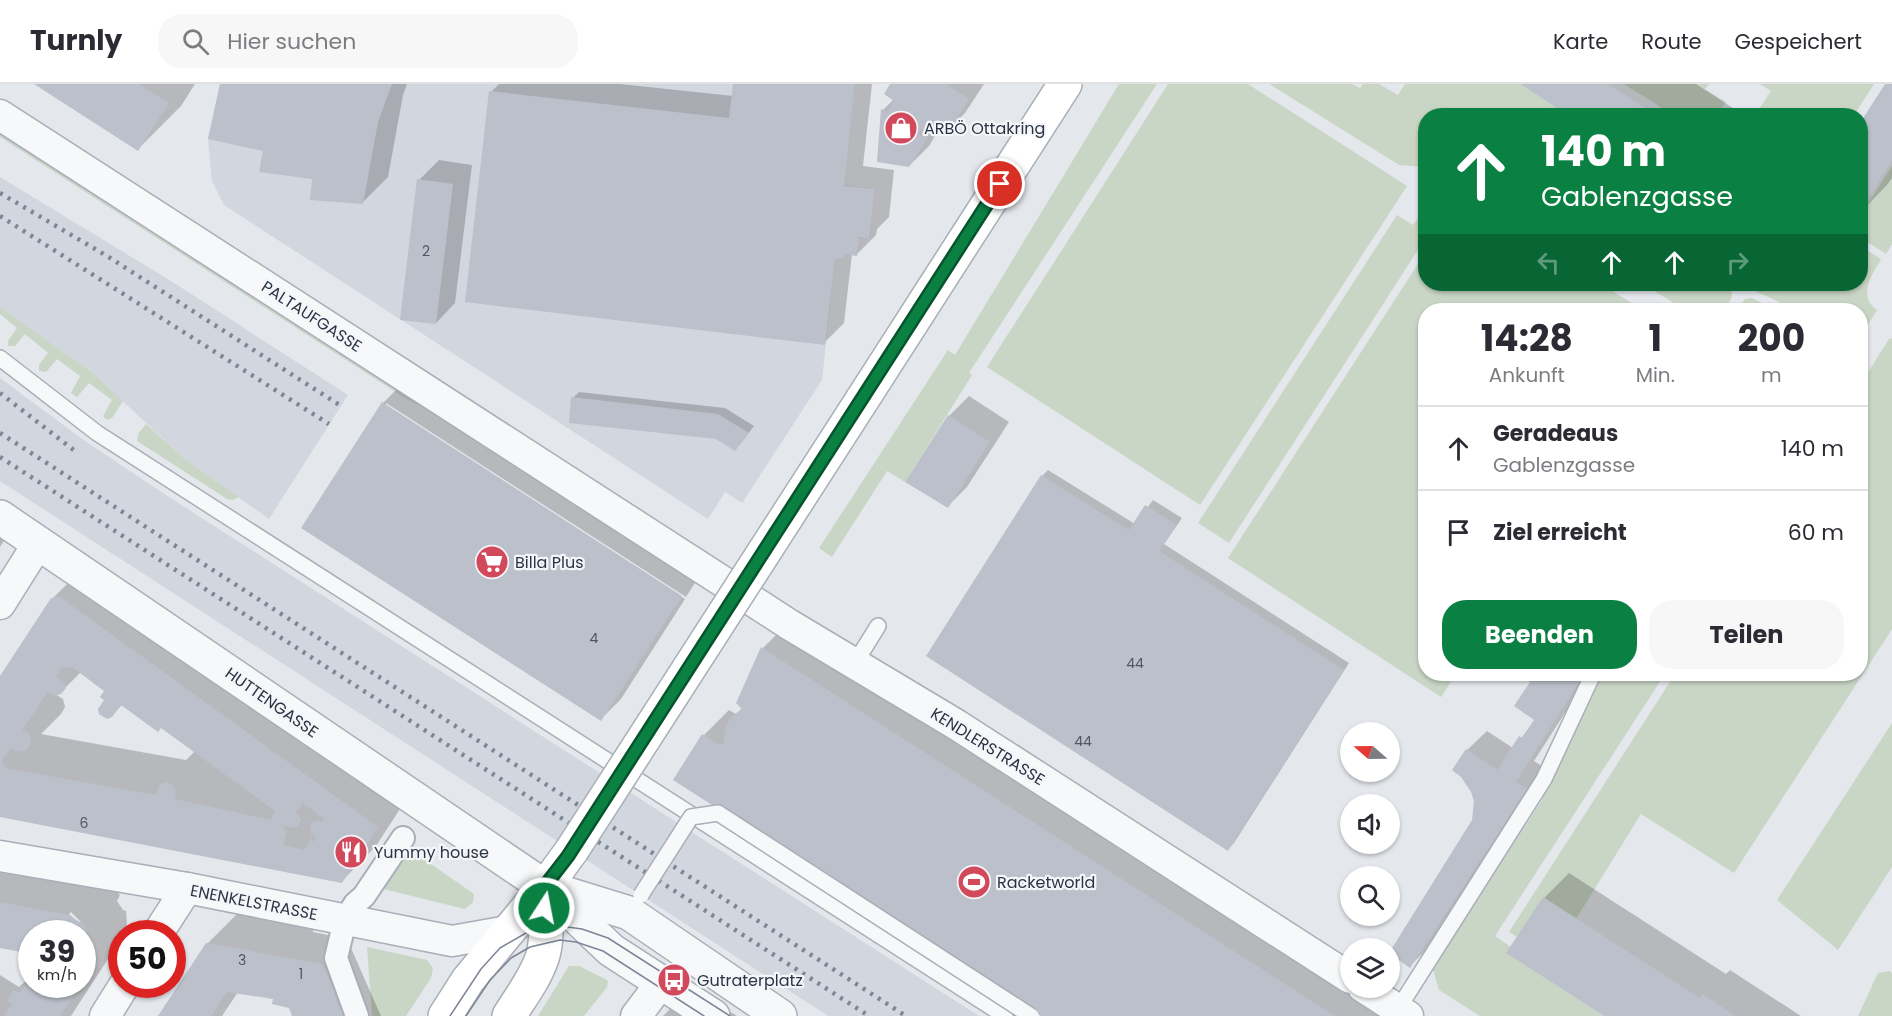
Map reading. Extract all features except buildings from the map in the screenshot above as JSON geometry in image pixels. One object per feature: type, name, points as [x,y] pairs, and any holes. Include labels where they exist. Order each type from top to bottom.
[{"type":"main road","points":[[445,1016],[468,980],[572,850],[1065,84]]},
{"type":"main road","points":[[509,1016],[542,959],[544,887]]},
{"type":"street","name":"PALTAUFGASSE","points":[[0,115],[624,517]]},
{"type":"street","name":"HUTTENGASSE","points":[[0,517],[407,796],[544,887],[611,950],[713,1016]]},
{"type":"street","name":"KENDLERSTRASSE","points":[[624,517],[790,625],[957,725],[1340,972]]},
{"type":"street","points":[[0,604],[39,542]]},
{"type":"street","points":[[357,1016],[336,958],[345,920],[403,838]]},
{"type":"street","name":"ENENKELSTRASSE","points":[[0,856],[187,888],[452,941],[508,931]]},
{"type":"street","name":"HUTTENGASSE","points":[[544,887],[635,904],[780,1016]]},
{"type":"street","points":[[166,920],[187,888]]},
{"type":"street","points":[[636,1016],[661,983]]},
{"type":"street","points":[[105,1016],[116,998]]},
{"type":"street","points":[[1380,998],[1403,1013]]},
{"type":"lane","points":[[0,358],[97,433],[1005,1016]]},
{"type":"lane","points":[[855,663],[878,626]]},
{"type":"lane","points":[[1403,1013],[1544,779],[1590,681]]},
{"type":"lane","points":[[635,904],[691,817],[718,813],[1031,1016]]},
{"type":"shaded area","points":[[220,84],[855,84],[844,185],[875,189],[869,239],[859,238],[857,256],[845,254],[844,259],[835,258],[822,380],[742,503],[725,492],[708,519],[224,205],[212,181],[208,139]]},
{"type":"shaded area","points":[[0,177],[171,281],[348,395],[269,519],[185,459],[89,370],[0,307]]},
{"type":"shaded area","points":[[0,378],[85,441],[169,497],[979,1016],[828,1016],[0,481]]},
{"type":"green space","points":[[1119,84],[1157,84],[969,373],[972,375],[905,482],[887,471],[832,557],[819,548],[948,350],[955,355]]},
{"type":"green space","points":[[1168,84],[1248,84],[1407,186],[1200,505],[987,367]]},
{"type":"green space","points":[[1269,84],[1352,84],[1360,88],[1363,84],[1379,84],[1398,95],[1405,84],[1520,84],[1558,108],[1418,108],[1418,166],[1399,165]]},
{"type":"green space","points":[[1624,84],[1709,84],[1705,89],[1726,102],[1722,108],[1662,108]]},
{"type":"green space","points":[[1760,84],[1874,84],[1859,108],[1760,108],[1771,91]]},
{"type":"green space","points":[[0,122],[430,407],[416,404],[405,398],[0,137]]},
{"type":"green space","points":[[1892,166],[1892,244],[1886,254],[1868,242],[1868,204]]},
{"type":"green space","points":[[1397,215],[1413,225],[1418,218],[1418,250],[1229,543],[1198,523]]},
{"type":"green space","points":[[1868,251],[1881,259],[1868,285]]},
{"type":"green space","points":[[1418,264],[1418,291],[1612,291],[1632,303],[1418,303],[1418,681],[1451,681],[1441,697],[1228,558]]},
{"type":"green space","points":[[1654,291],[1731,291],[1729,303],[1674,303]]},
{"type":"green space","points":[[1755,291],[1867,291],[1871,304],[1877,310],[1868,325],[1868,303],[1781,303]]},
{"type":"green space","points":[[1752,298],[1762,303],[1742,303],[1745,299]]},
{"type":"green space","points":[[0,307],[89,370],[123,401],[112,418],[107,420],[103,416],[112,400],[89,383],[77,397],[71,393],[80,376],[57,359],[46,372],[39,371],[39,365],[48,353],[25,334],[15,346],[8,346],[8,341],[17,328],[0,314]]},
{"type":"green space","points":[[1892,338],[1892,629],[1868,666],[1868,372],[1889,339]]},
{"type":"green space","points":[[146,424],[185,459],[239,497],[233,500],[227,499],[137,441],[138,434]]},
{"type":"green space","points":[[1596,681],[1660,681],[1495,936],[1511,947],[1507,953],[1604,1016],[1480,1016],[1439,990],[1433,969],[1542,800],[1568,737]]},
{"type":"green space","points":[[1670,681],[1858,681],[1734,873],[1641,814],[1576,919],[1517,937],[1509,932]]},
{"type":"green space","points":[[1892,723],[1892,867],[1838,950],[1777,900]]},
{"type":"green space","points":[[405,846],[474,894],[473,902],[465,909],[379,888]]},
{"type":"green space","points":[[367,947],[427,960],[433,968],[431,978],[406,1016],[372,1016]]},
{"type":"green space","points":[[569,966],[579,966],[605,979],[608,981],[607,987],[584,1016],[538,1016]]},
{"type":"green space","points":[[1889,971],[1892,973],[1892,1016],[1858,1016],[1878,973]]},
{"type":"tram line","points":[[450,1016],[481,969],[500,948],[526,933],[560,926],[582,929],[608,938],[730,1016]]},
{"type":"tram line","points":[[466,1016],[490,980],[511,958],[530,947],[560,940],[576,942],[603,951],[704,1016]]},
{"type":"railway","points":[[0,193],[107,256],[341,406]]},
{"type":"railway","points":[[0,216],[329,424]]},
{"type":"railway","points":[[0,393],[75,451]]},
{"type":"railway","points":[[0,433],[906,1016]]},
{"type":"railway","points":[[0,457],[869,1016]]},
{"type":"place","name":"ARBÖ Ottakring","points":[[901,128]]},
{"type":"place","name":"Billa Plus","points":[[492,562]]},
{"type":"place","name":"Yummy house","points":[[351,852]]},
{"type":"place","name":"Racketworld","points":[[974,882]]},
{"type":"place","name":"Gutraterplatz","points":[[674,980]]},
{"type":"route","points":[[544,908],[544,887],[568,856],[1000,184]]}]
